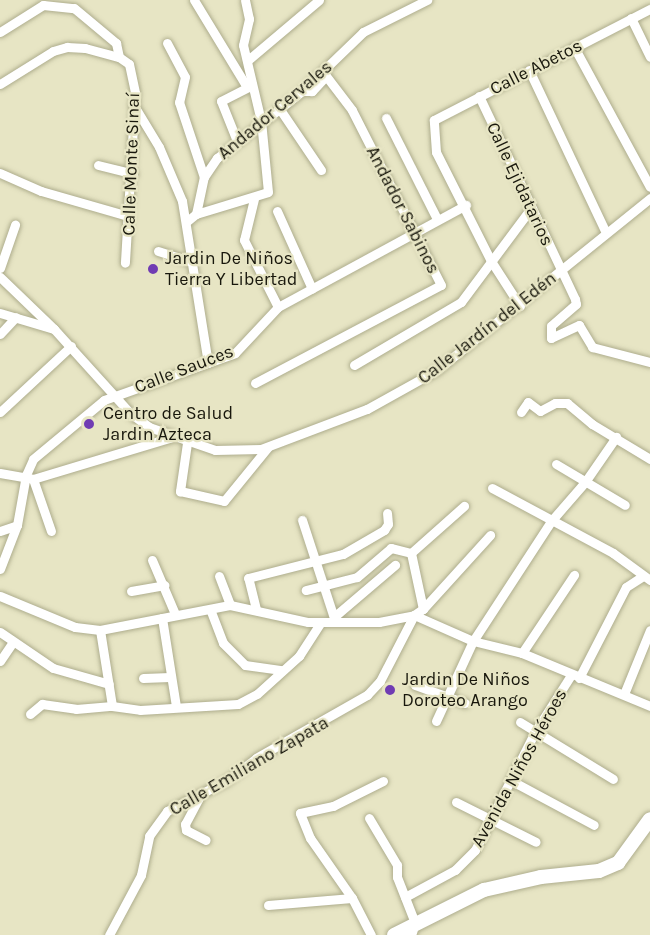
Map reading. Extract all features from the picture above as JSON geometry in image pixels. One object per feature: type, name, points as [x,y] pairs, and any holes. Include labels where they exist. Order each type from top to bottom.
[{"type":"street","points":[[194,0],[250,86]]},
{"type":"street","points":[[186,222],[195,214],[254,199],[268,192],[261,121],[250,86],[248,60],[243,45],[249,19],[245,0]]},
{"type":"street","points":[[248,60],[318,0]]},
{"type":"street","name":"Andador Cervales","points":[[195,214],[204,177],[217,158],[261,121],[302,91],[358,37],[428,0]]},
{"type":"street","points":[[0,32],[43,5],[76,4]]},
{"type":"street","name":"Calle Monte Sinaí","points":[[76,4],[116,43],[119,57],[129,64],[133,76],[133,174],[125,263]]},
{"type":"street","name":"Calle Abetos","points":[[466,205],[436,152],[433,133],[434,120],[441,114],[650,9]]},
{"type":"street","points":[[631,18],[650,57]]},
{"type":"street","points":[[167,43],[185,77],[179,102],[204,177]]},
{"type":"street","points":[[0,84],[53,51],[67,47],[119,57]]},
{"type":"street","points":[[574,47],[650,187]]},
{"type":"street","points":[[529,70],[605,231]]},
{"type":"street","name":"Andador Sabinos","points":[[255,383],[441,285],[352,110],[326,76],[312,91],[302,91]]},
{"type":"street","points":[[237,141],[222,101],[250,86]]},
{"type":"street","name":"Calle Ejidatarios","points":[[479,96],[576,304],[548,332],[556,339],[579,325],[587,343],[650,362]]},
{"type":"street","points":[[132,103],[159,147],[182,201],[208,363]]},
{"type":"street","points":[[279,108],[321,170]]},
{"type":"street","points":[[386,118],[437,219]]},
{"type":"street","points":[[98,165],[133,174]]},
{"type":"street","points":[[0,172],[41,191],[128,216]]},
{"type":"street","name":"Calle Jardín del Edén","points":[[0,313],[54,329],[114,397],[149,427],[187,443],[215,450],[268,447],[401,393],[520,306],[605,231],[650,198]]},
{"type":"street","points":[[254,199],[244,240],[278,307]]},
{"type":"street","points":[[466,205],[491,261],[520,306]]},
{"type":"street","name":"Calle Sauces","points":[[0,569],[17,525],[33,459],[104,400],[235,353],[278,307],[414,231],[466,205]]},
{"type":"street","points":[[354,365],[461,302],[531,208]]},
{"type":"street","points":[[277,212],[312,289]]},
{"type":"street","points":[[0,268],[15,225]]},
{"type":"street","points":[[158,251],[191,262]]},
{"type":"street","points":[[0,277],[54,329]]},
{"type":"street","points":[[0,334],[15,316]]},
{"type":"street","points":[[0,412],[71,346]]},
{"type":"street","points":[[521,412],[555,403],[567,403],[650,459]]},
{"type":"street","points":[[0,473],[30,477],[172,437]]},
{"type":"street","points":[[436,721],[446,695],[473,641],[552,520],[585,482],[616,437]]},
{"type":"street","points":[[187,443],[180,491],[224,501],[268,447]]},
{"type":"street","points":[[556,464],[625,505]]},
{"type":"street","points":[[30,477],[51,531]]},
{"type":"street","points":[[492,488],[614,553],[646,578]]},
{"type":"street","points":[[411,553],[464,506]]},
{"type":"street","points":[[256,609],[248,578],[343,554],[376,536],[388,524],[387,513]]},
{"type":"street","points":[[302,520],[335,619]]},
{"type":"street","points":[[0,531],[17,525]]},
{"type":"street","points":[[0,596],[75,627],[100,630],[230,605],[321,622],[335,619],[379,622],[414,615],[423,609],[490,535]]},
{"type":"street","points":[[306,590],[357,578],[391,548],[411,553]]},
{"type":"street","points":[[411,553],[423,609]]},
{"type":"street","points":[[152,560],[175,614]]},
{"type":"street","points":[[335,619],[395,565]]},
{"type":"street","points":[[522,653],[574,574]]},
{"type":"street","points":[[219,576],[230,605]]},
{"type":"street","name":"Avenida Niños Héroes","points":[[405,897],[460,865],[492,819],[536,730],[575,676],[626,587],[646,578]]},
{"type":"street","points":[[131,591],[164,585]]},
{"type":"street","points":[[210,609],[223,643],[245,665],[282,670]]},
{"type":"street","points":[[414,615],[473,641],[522,653],[650,705]]},
{"type":"street","name":"Calle Emiliano Zapata","points":[[109,935],[141,875],[149,836],[166,811],[200,796],[256,758],[367,695],[380,681],[414,615]]},
{"type":"street","points":[[162,618],[176,706]]},
{"type":"street","points":[[30,714],[42,704],[76,710],[112,706],[140,710],[238,704],[257,694],[299,656],[321,622]]},
{"type":"street","points":[[100,630],[112,706]]},
{"type":"street","points":[[624,694],[650,630]]},
{"type":"street","points":[[0,632],[53,668],[109,684]]},
{"type":"street","points":[[0,661],[13,642]]},
{"type":"street","points":[[143,678],[170,676]]},
{"type":"street","points":[[415,685],[465,703]]},
{"type":"street","points":[[520,722],[613,779]]},
{"type":"street","points":[[510,780],[594,825]]},
{"type":"street","points":[[371,935],[352,898],[310,838],[300,813],[333,806],[383,781]]},
{"type":"street","points":[[200,796],[185,824],[186,830],[206,840]]},
{"type":"street","points":[[456,802],[536,842]]},
{"type":"street","points":[[369,818],[397,865],[413,929]]},
{"type":"street","points":[[394,935],[413,929],[484,890],[541,877],[600,871],[618,862],[650,819]]},
{"type":"street","points":[[268,904],[352,898]]},
{"type":"place","name":"Jardin De Niños Tierra Y Libertad","points":[[153,269]]},
{"type":"place","name":"Centro de Salud Jardin Azteca","points":[[89,424]]},
{"type":"place","name":"Jardin De Niños Doroteo Arango","points":[[390,690]]}]
